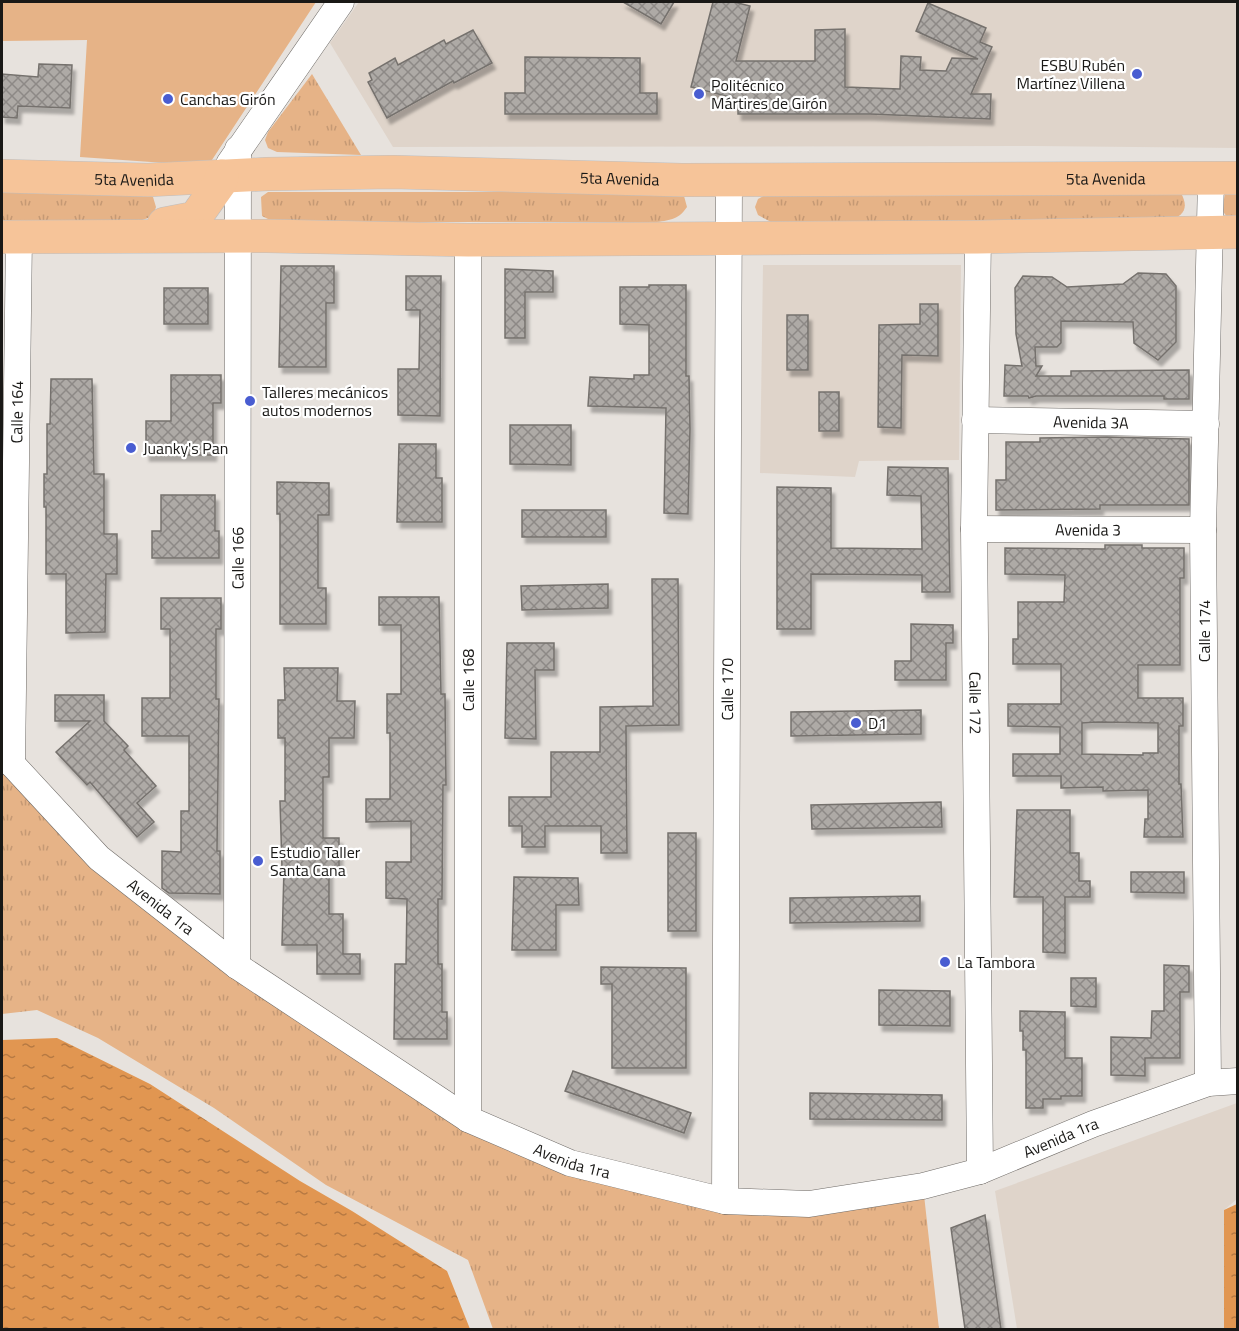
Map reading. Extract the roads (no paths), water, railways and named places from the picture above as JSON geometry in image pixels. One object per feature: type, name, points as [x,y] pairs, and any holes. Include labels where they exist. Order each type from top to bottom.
[{"type":"highway","name":"5ta Avenida","points":[[2,176],[151,180],[233,167],[682,180],[1224,179]]},
{"type":"highway","points":[[157,230],[195,218],[233,167]]},
{"type":"highway","points":[[151,180],[166,199],[167,216],[157,230]]},
{"type":"highway","points":[[10,237],[157,230],[237,236],[468,240],[978,237],[1224,232]]},
{"type":"street","points":[[233,167],[341,2]]},
{"type":"street","name":"Calle 166","points":[[233,167],[237,236],[237,966]]},
{"type":"street","name":"Calle 174","points":[[1208,1083],[1203,530],[1206,424],[1224,232],[1224,179]]},
{"type":"street","name":"Calle 170","points":[[725,1201],[729,180]]},
{"type":"street","name":"Calle 164","points":[[7,757],[10,237]]},
{"type":"street","name":"Calle 172","points":[[978,237],[974,529],[980,1171]]},
{"type":"street","name":"Calle 168","points":[[468,240],[468,1119]]},
{"type":"street","name":"Avenida 3A","points":[[975,420],[1206,424]]},
{"type":"street","name":"Avenida 3","points":[[974,529],[1203,530]]},
{"type":"street","name":"Avenida 1ra","points":[[7,757],[99,858],[237,966],[468,1119],[570,1163],[725,1201],[808,1203],[923,1186],[980,1171],[1093,1124],[1208,1083],[1238,1081]]},
{"type":"water","points":[[57,1038],[150,1084],[300,1181],[447,1271],[470,1329],[2,1329],[2,1040]]},
{"type":"water","points":[[1237,1204],[1237,1329],[1224,1329],[1224,1210]]},
{"type":"place","name":"ESBU Rubén Martínez Villena","points":[[1137,74]]},
{"type":"place","name":"Politécnico Mártires de Girón","points":[[699,94]]},
{"type":"place","name":"Canchas Girón","points":[[168,99]]},
{"type":"place","name":"Talleres mecánicos autos modernos","points":[[250,401]]},
{"type":"place","name":"Juanky's Pan","points":[[131,448]]},
{"type":"place","name":"D1","points":[[856,723]]},
{"type":"place","name":"Estudio Taller Santa Cana","points":[[258,861]]},
{"type":"place","name":"La Tambora","points":[[945,962]]}]
